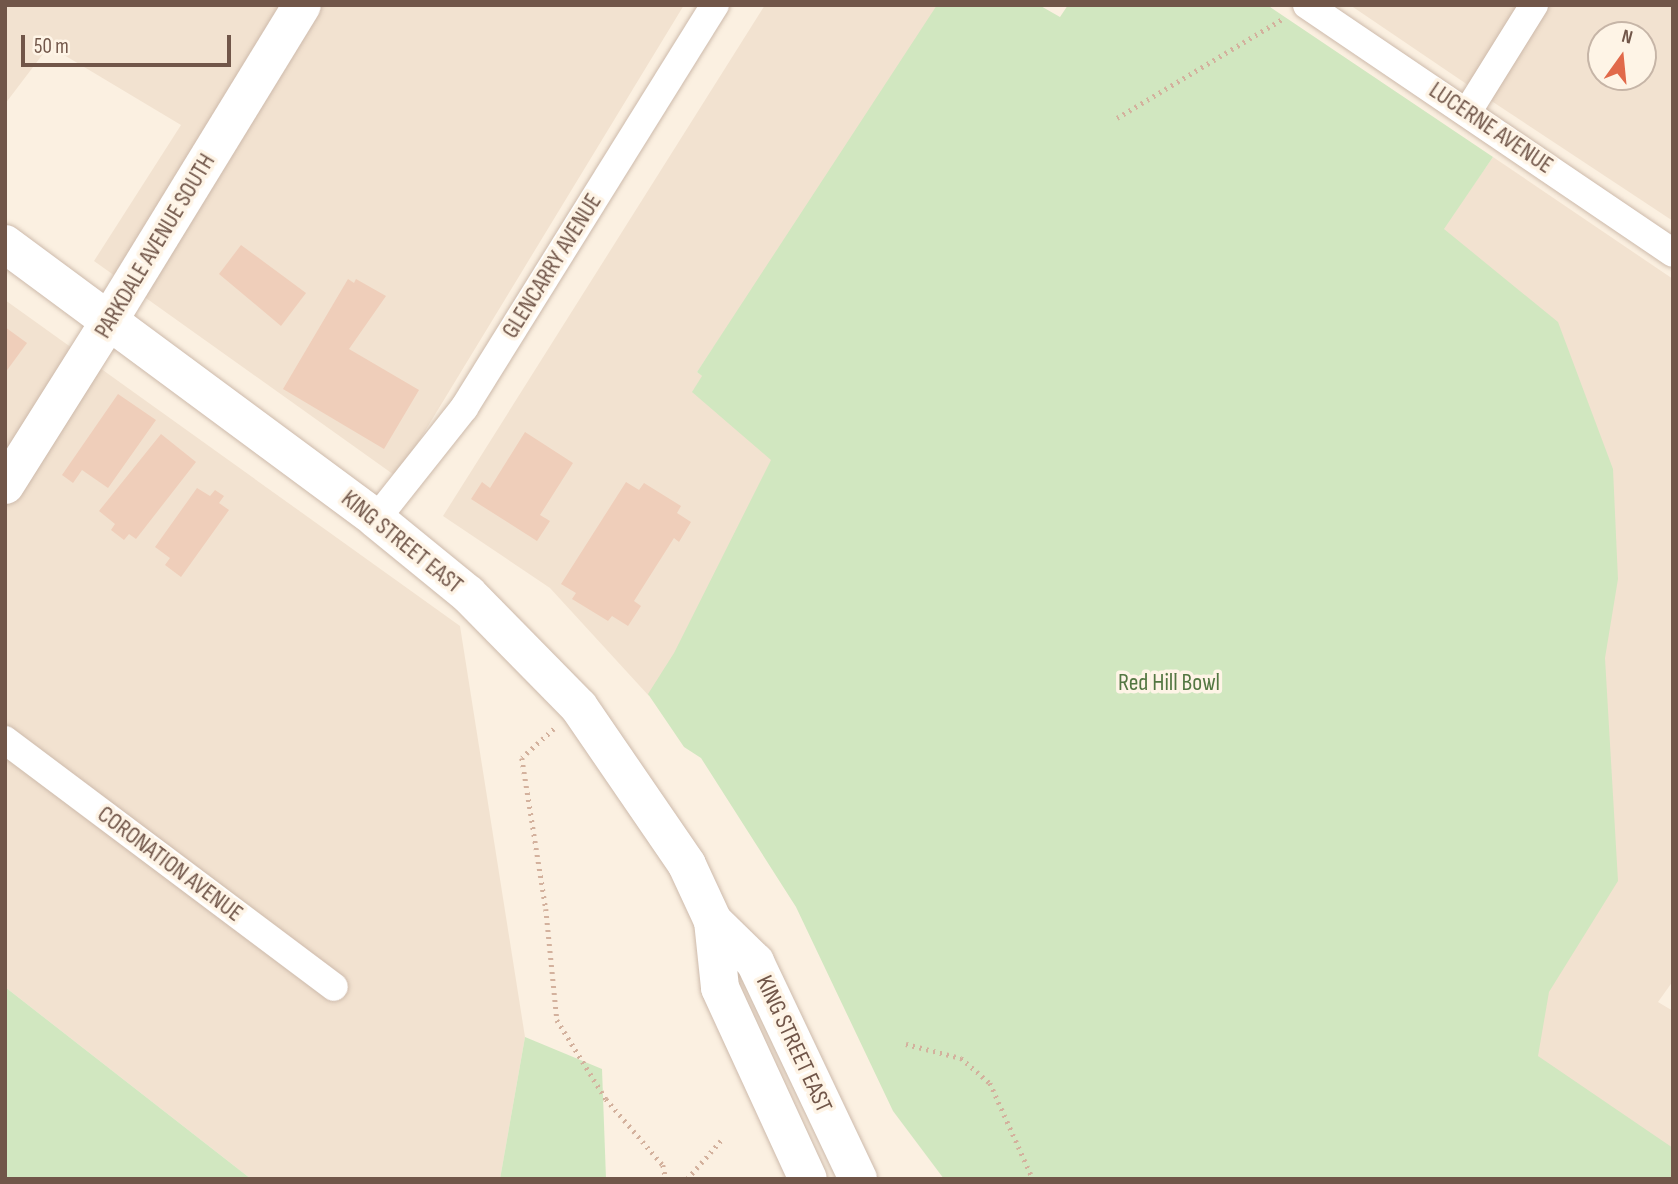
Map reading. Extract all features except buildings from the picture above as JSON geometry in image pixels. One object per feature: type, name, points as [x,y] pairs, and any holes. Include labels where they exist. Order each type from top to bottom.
[{"type":"main road","name":"PARKDALE AVENUE SOUTH","points":[[109,320],[302,5]]},
{"type":"main road","name":"KING STREET EAST","points":[[5,244],[376,519],[468,594],[579,707],[687,865],[713,921],[720,988],[808,1179]]},
{"type":"main road","name":"KING STREET EAST","points":[[713,921],[755,962],[858,1179]]},
{"type":"street","name":"GLENCARRY AVENUE","points":[[376,519],[464,408],[715,5]]},
{"type":"street","points":[[1468,111],[1534,5]]},
{"type":"street","name":"LUCERNE AVENUE","points":[[1300,9],[1468,111],[1673,253]]},
{"type":"street","name":"PARKDALE AVENUE SOUTH","points":[[5,485],[109,320]]},
{"type":"street","name":"CORONATION AVENUE","points":[[5,740],[334,987]]},
{"type":"path","points":[[1116,118],[1300,9]]},
{"type":"path","points":[[579,707],[522,758],[546,909],[557,1020],[606,1099],[663,1164],[666,1179]]},
{"type":"path","points":[[906,1044],[961,1058],[990,1083],[1033,1179]]},
{"type":"path","points":[[687,1179],[723,1138]]},
{"type":"shaded area","points":[[5,5],[684,5],[397,477],[94,261],[181,125],[49,46],[5,104]]},
{"type":"shaded area","points":[[765,5],[943,5],[697,372],[799,452],[649,696],[550,588],[443,516]]},
{"type":"shaded area","points":[[1350,5],[1673,5],[1673,221],[1496,104]]},
{"type":"shaded area","points":[[1493,157],[1673,279],[1673,981],[1658,1002],[1673,1011],[1673,1151],[1582,1135],[1520,1038],[1431,246]]},
{"type":"shaded area","points":[[5,300],[460,626],[525,1037],[500,1179],[251,1179],[5,987]]},
{"type":"green space","name":"Red Hill Bowl","points":[[937,5],[1039,5],[1060,17],[1068,5],[1267,5],[1493,157],[1444,229],[1558,322],[1613,469],[1618,579],[1605,658],[1618,881],[1549,992],[1538,1056],[1673,1148],[1673,1179],[944,1179],[893,1111],[796,907],[701,758],[684,747],[648,694],[674,653],[771,460],[692,392],[702,376],[697,372]]},
{"type":"green space","points":[[5,987],[251,1179],[5,1179]]},
{"type":"green space","points":[[525,1037],[602,1069],[606,1179],[500,1179]]}]
